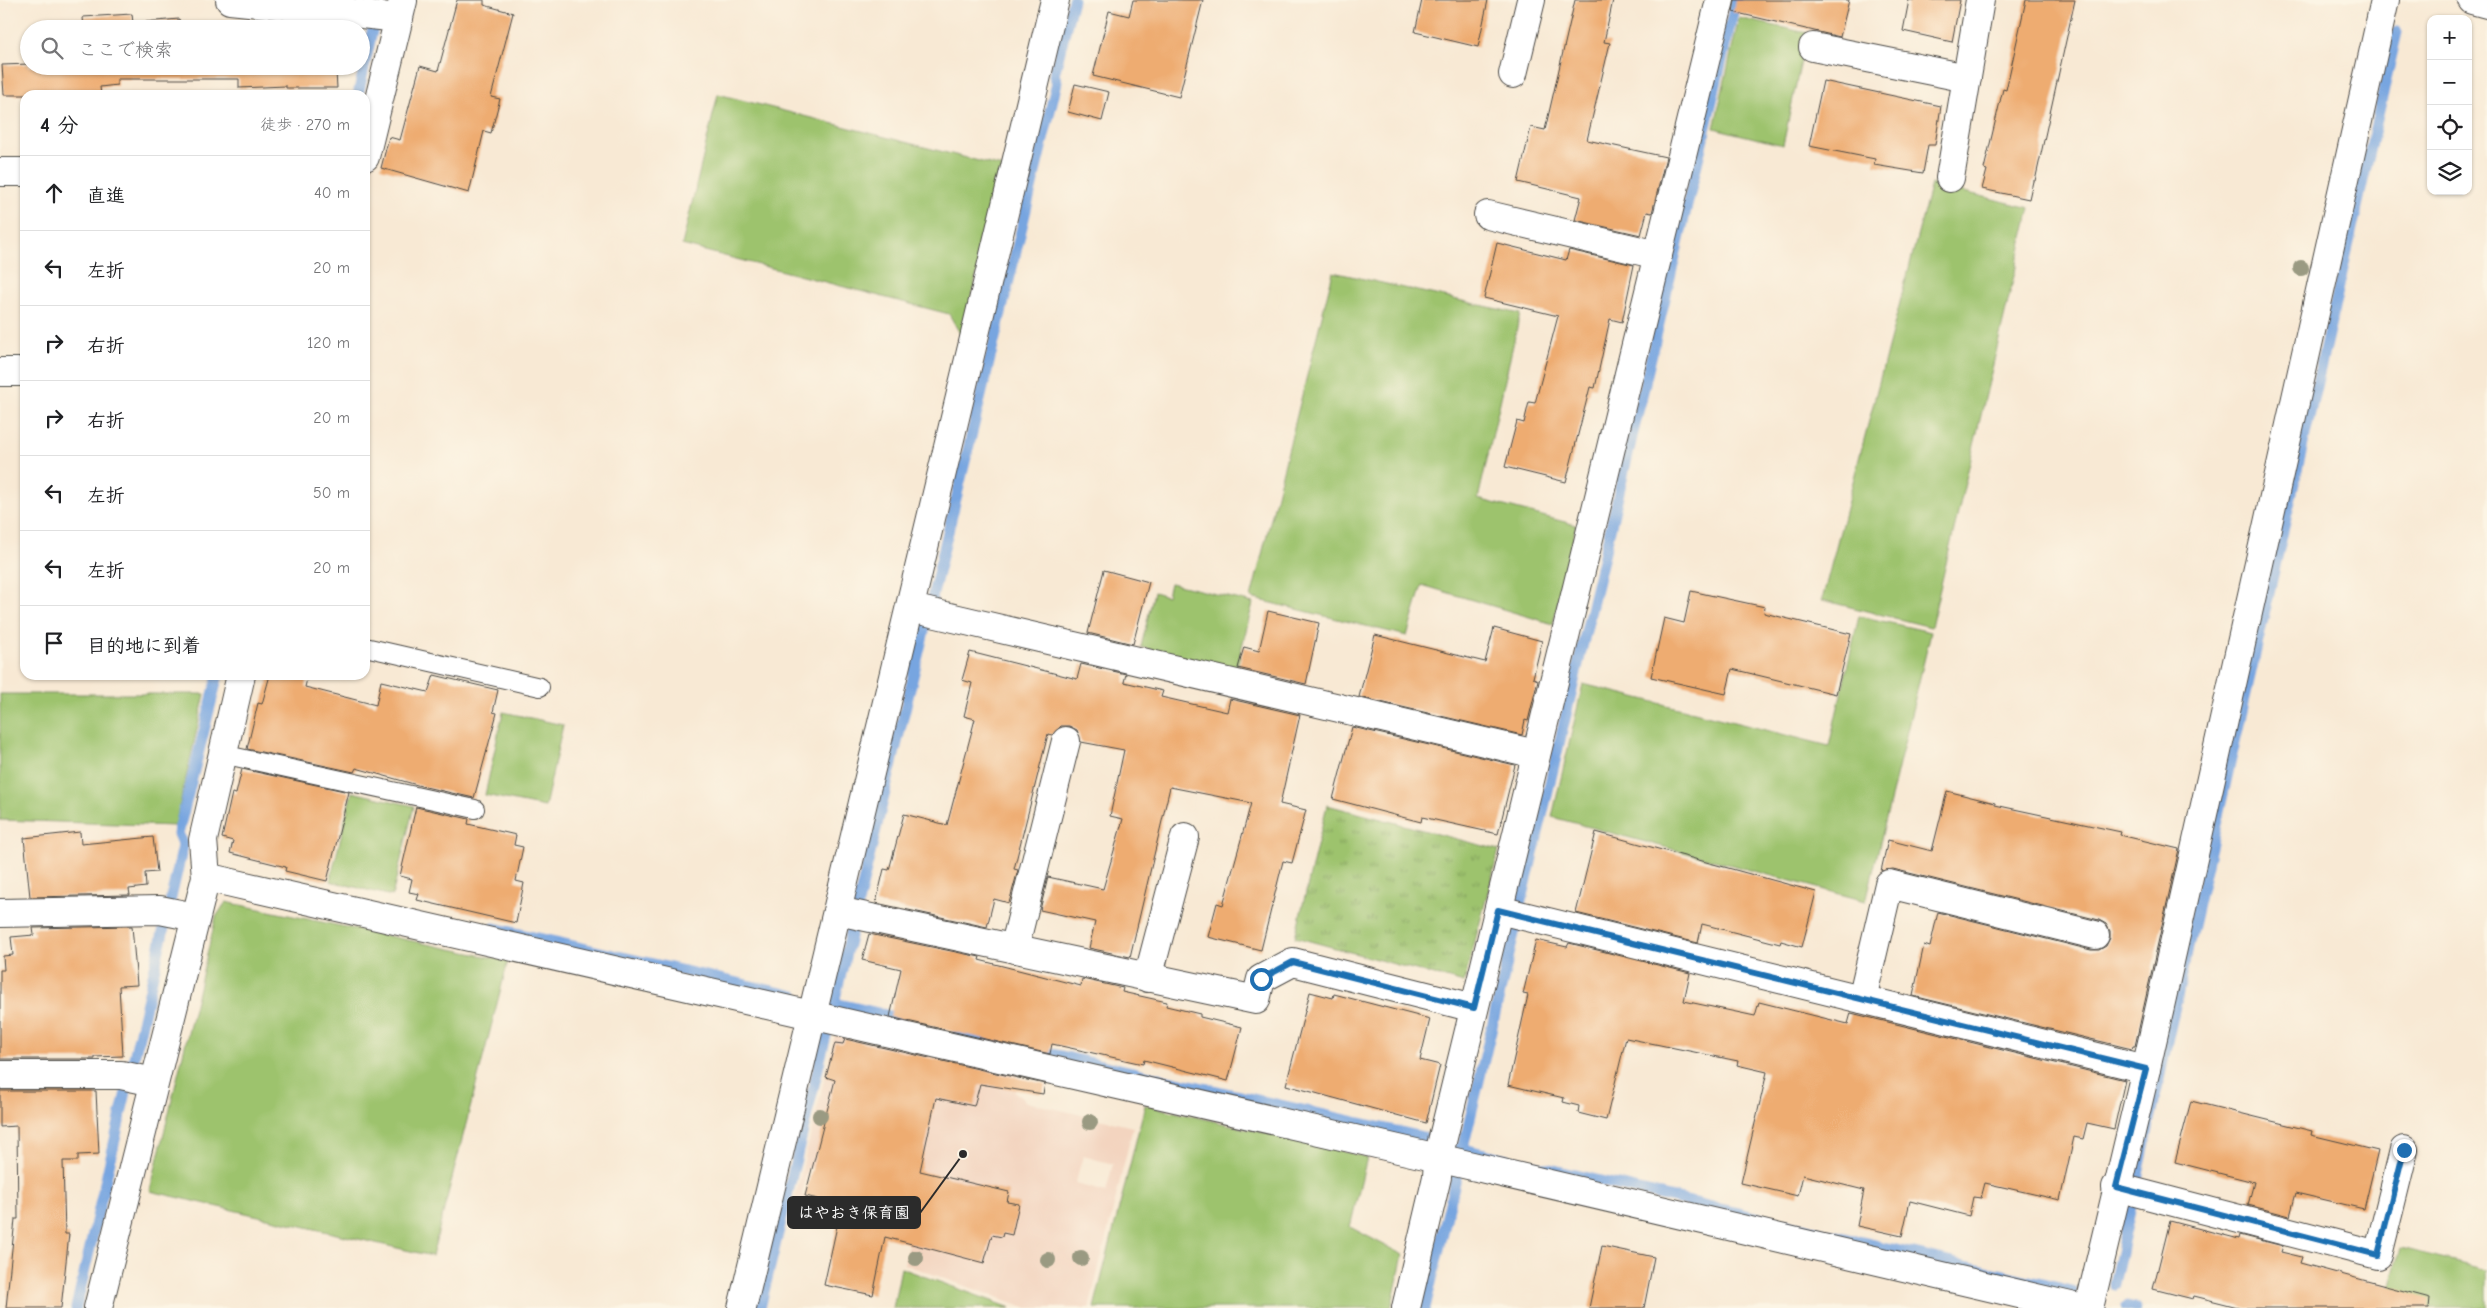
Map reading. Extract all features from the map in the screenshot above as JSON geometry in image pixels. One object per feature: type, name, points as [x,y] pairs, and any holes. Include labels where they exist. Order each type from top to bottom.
[{"type":"street","points":[[230,0],[391,12],[370,129]]},
{"type":"street","points":[[742,1308],[826,1019],[923,611],[1056,0]]},
{"type":"street","points":[[1513,74],[1531,0]]},
{"type":"street","points":[[1406,1308],[1437,1177],[1453,1162],[1474,1008],[1512,914],[1536,754],[1720,0]]},
{"type":"street","points":[[1950,178],[1980,0]]},
{"type":"street","points":[[2089,1308],[2130,1191],[2146,1069],[2385,0]]},
{"type":"street","points":[[2472,0],[2487,4]]},
{"type":"street","points":[[1813,47],[1967,78]]},
{"type":"street","points":[[0,172],[20,172]]},
{"type":"street","points":[[1488,215],[1658,255]]},
{"type":"street","points":[[0,372],[20,372]]},
{"type":"street","points":[[923,611],[1536,754]]},
{"type":"street","points":[[98,1308],[138,1079],[178,914],[206,877],[202,840],[240,680]]},
{"type":"street","points":[[1014,949],[1066,741]]},
{"type":"street","points":[[1148,978],[1185,837]]},
{"type":"street","points":[[206,877],[1453,1162],[2079,1308]]},
{"type":"street","points":[[1862,999],[1889,884],[2095,935]]},
{"type":"street","points":[[0,913],[178,914]]},
{"type":"street","points":[[851,914],[1256,1000],[1261,979],[1293,962],[1474,1008]]},
{"type":"street","points":[[1512,914],[2146,1069]]},
{"type":"street","points":[[0,1075],[138,1079]]},
{"type":"street","points":[[2130,1191],[2378,1255],[2404,1150]]},
{"type":"lane","points":[[370,648],[540,687]]},
{"type":"lane","points":[[222,754],[476,809]]},
{"type":"shaded area","points":[[835,1035],[1018,1074],[1015,1092],[1026,1102],[1133,1127],[1089,1308],[1028,1308],[904,1264],[912,1227],[794,1201]],"holes":[[[845,1039],[983,1069],[974,1106],[936,1098],[929,1129],[915,1170],[1018,1204],[1012,1235],[1003,1233],[1002,1237],[899,1217],[897,1221],[817,1203],[818,1199],[802,1195],[808,1167],[813,1168],[835,1080],[826,1077],[835,1043],[843,1044]],[[1083,1156],[1113,1164],[1106,1192],[1075,1184]]]},
{"type":"green space","points":[[1739,18],[1807,33],[1783,145],[1714,128]]},
{"type":"green space","points":[[718,94],[1002,167],[962,337],[949,314],[682,245]]},
{"type":"green space","points":[[1931,184],[2030,208],[1931,627],[1822,600]]},
{"type":"green space","points":[[1333,272],[1520,314],[1478,499],[1576,525],[1553,624],[1422,585],[1407,636],[1251,598]]},
{"type":"green space","points":[[1170,583],[1253,603],[1236,670],[1141,647],[1154,592],[1167,596]]},
{"type":"green space","points":[[1859,616],[1931,632],[1866,901],[1552,817],[1583,684],[1829,746]]},
{"type":"green space","points":[[0,694],[205,694],[175,826],[0,820]]},
{"type":"green space","points":[[503,712],[563,725],[545,807],[485,795]]},
{"type":"green space","points":[[352,792],[414,806],[392,896],[330,881]]},
{"type":"green space","points":[[1327,805],[1499,850],[1464,983],[1295,937]]},
{"type":"green space","points":[[226,902],[508,961],[432,1256],[150,1191],[216,917]]},
{"type":"green space","points":[[1145,1105],[1367,1157],[1350,1227],[1403,1255],[1391,1308],[1094,1308]]},
{"type":"green space","points":[[2400,1248],[2487,1269],[2487,1308],[2384,1308]]},
{"type":"green space","points":[[901,1268],[1011,1308],[893,1308]]},
{"type":"building","points":[[457,0],[484,0],[484,5],[513,13],[491,97],[500,99],[491,133],[484,131],[469,193],[381,168],[389,137],[400,140],[420,66],[438,71]]},
{"type":"building","points":[[1133,0],[1203,0],[1179,97],[1093,76],[1109,11],[1129,16]]},
{"type":"building","points":[[1422,0],[1488,0],[1478,47],[1415,32]]},
{"type":"building","points":[[1575,0],[1613,0],[1604,42],[1610,43],[1587,140],[1666,157],[1652,213],[1647,212],[1641,235],[1575,220],[1581,197],[1518,182],[1531,127],[1545,130]]},
{"type":"building","points":[[1735,0],[1849,0],[1840,37],[1733,12]]},
{"type":"building","points":[[1909,0],[1960,0],[1952,42],[1903,31]]},
{"type":"building","points":[[2026,0],[2075,0],[2035,181],[2033,181],[2029,199],[1982,189],[1987,170],[1984,169],[2003,89],[2006,90]]},
{"type":"building","points":[[132,14],[133,20],[83,20],[83,17]]},
{"type":"building","points":[[20,64],[20,75],[336,75],[337,88],[286,88],[286,86],[239,88],[239,79],[117,79],[117,85],[100,87],[100,90],[20,90],[20,95],[4,95],[2,65]]},
{"type":"building","points":[[1823,81],[1941,106],[1935,145],[1928,145],[1923,173],[1874,165],[1875,159],[1809,146]]},
{"type":"building","points":[[1075,84],[1109,92],[1102,121],[1068,112]]},
{"type":"building","points":[[1497,243],[1566,260],[1569,250],[1634,265],[1622,322],[1610,319],[1595,388],[1590,387],[1566,482],[1505,467],[1517,421],[1524,423],[1529,402],[1535,403],[1558,316],[1484,298]]},
{"type":"building","points":[[1104,570],[1149,582],[1133,644],[1088,633]]},
{"type":"building","points":[[1691,591],[1765,607],[1764,613],[1851,634],[1836,694],[1732,669],[1726,694],[1651,677],[1664,618],[1684,623]]},
{"type":"building","points":[[1268,611],[1319,623],[1306,684],[1238,668],[1244,647],[1259,651]]},
{"type":"building","points":[[1494,628],[1542,641],[1533,678],[1538,680],[1528,721],[1525,720],[1522,735],[1359,697],[1375,635],[1485,662]]},
{"type":"building","points":[[970,652],[1077,679],[1081,664],[1126,674],[1124,682],[1163,691],[1161,697],[1227,712],[1230,699],[1300,715],[1280,804],[1306,810],[1292,863],[1283,861],[1261,950],[1208,937],[1217,903],[1223,905],[1251,803],[1170,787],[1130,957],[1089,948],[1095,922],[1040,910],[1048,877],[1103,889],[1123,819],[1110,816],[1124,750],[1081,742],[1077,730],[1069,726],[1061,726],[1052,735],[1048,734],[1014,869],[1018,870],[1009,903],[994,899],[987,927],[876,903],[884,869],[889,870],[904,814],[947,825],[975,719],[964,716],[972,683],[962,680]]},
{"type":"building","points":[[434,675],[498,690],[493,712],[497,713],[474,798],[356,768],[354,772],[247,749],[258,703],[262,704],[269,680],[307,680],[305,687],[376,705],[381,681],[428,692]]},
{"type":"building","points":[[1352,727],[1515,765],[1498,834],[1422,817],[1421,822],[1333,799]]},
{"type":"building","points":[[242,769],[349,792],[327,881],[285,871],[286,867],[230,853],[233,841],[222,838],[232,793],[236,794]]},
{"type":"building","points":[[1947,791],[1995,803],[1995,805],[2121,832],[2120,835],[2179,849],[2135,1046],[2132,1049],[1913,996],[1924,945],[1930,947],[1938,912],[2091,950],[2099,950],[2106,946],[2110,938],[2110,931],[2106,924],[2099,920],[1893,869],[1881,871],[1888,840],[1932,851]]},
{"type":"building","points":[[416,807],[469,819],[468,824],[516,835],[514,845],[523,847],[516,881],[524,883],[516,923],[417,900],[419,894],[409,892],[412,879],[400,876]]},
{"type":"building","points":[[80,832],[81,844],[153,837],[157,872],[145,873],[146,887],[129,889],[130,895],[30,897],[24,838]]},
{"type":"building","points":[[1596,832],[1816,892],[1802,947],[1781,941],[1780,944],[1702,924],[1698,943],[1576,913]]},
{"type":"building","points":[[132,926],[137,985],[119,986],[123,1056],[95,1057],[95,1059],[0,1059],[0,970],[4,970],[3,956],[13,955],[11,937],[34,935],[33,928]]},
{"type":"building","points":[[869,934],[980,957],[979,960],[1081,986],[1082,979],[1123,988],[1122,992],[1167,1002],[1166,1006],[1200,1014],[1200,1017],[1242,1027],[1228,1081],[1144,1060],[1143,1064],[1052,1044],[1050,1054],[890,1017],[901,969],[862,960]]},
{"type":"building","points":[[1536,940],[1567,947],[1569,943],[1690,973],[1684,1001],[1755,1016],[1759,1002],[1848,1024],[1851,1013],[2125,1080],[2114,1129],[2087,1123],[2083,1139],[2074,1137],[2060,1200],[1985,1183],[1981,1198],[1973,1197],[1969,1216],[1910,1201],[1902,1236],[1857,1226],[1864,1190],[1803,1175],[1798,1196],[1741,1183],[1767,1072],[1737,1065],[1738,1061],[1626,1038],[1606,1120],[1578,1113],[1579,1106],[1563,1102],[1564,1098],[1508,1085],[1528,995],[1523,994]]},
{"type":"building","points":[[1310,992],[1333,998],[1334,994],[1430,1019],[1420,1060],[1440,1065],[1426,1123],[1286,1085]]},
{"type":"building","points":[[845,1039],[1045,1084],[1043,1094],[980,1084],[974,1106],[936,1098],[920,1171],[1009,1192],[1007,1202],[1019,1204],[1012,1235],[1003,1233],[1002,1237],[992,1235],[984,1263],[885,1237],[873,1295],[824,1285],[841,1208],[817,1203],[818,1199],[805,1196],[835,1080],[826,1077],[835,1043],[843,1044]]},
{"type":"building","points":[[0,1091],[96,1091],[99,1154],[78,1155],[78,1161],[63,1161],[65,1234],[69,1234],[61,1308],[6,1308],[15,1219],[18,1219],[17,1126],[0,1127]]},
{"type":"building","points":[[2191,1101],[2312,1131],[2311,1135],[2378,1151],[2364,1209],[2296,1193],[2290,1216],[2248,1205],[2254,1182],[2175,1162]]},
{"type":"building","points":[[2170,1221],[2239,1239],[2240,1235],[2283,1246],[2281,1252],[2302,1257],[2300,1263],[2430,1298],[2429,1308],[2242,1308],[2194,1296],[2193,1299],[2153,1289]]},
{"type":"building","points":[[1602,1246],[1654,1257],[1644,1308],[1589,1308]]},
{"type":"waterway","points":[[370,41],[379,0]]},
{"type":"waterway","points":[[760,1308],[1057,82],[1054,75],[1073,0]]},
{"type":"waterway","points":[[1425,1308],[1736,0]]},
{"type":"waterway","points":[[2114,1284],[2182,974],[2397,32]]},
{"type":"waterway","points":[[359,90],[362,75]]},
{"type":"waterway","points":[[76,1308],[183,846],[178,834],[217,680]]},
{"type":"waterway","points":[[494,928],[795,996]]},
{"type":"waterway","points":[[835,1003],[904,1019]]},
{"type":"waterway","points":[[958,1033],[1423,1137]]},
{"type":"waterway","points":[[1459,1148],[2072,1291]]},
{"type":"waterway","points":[[2127,1306],[2136,1308]]},
{"type":"place","name":"はやおき保育園","points":[[963,1154]]},
{"type":"route","points":[[1261,979],[1293,962],[1474,1008],[1498,910],[2146,1069],[2116,1187],[2378,1255],[2404,1150]]}]
